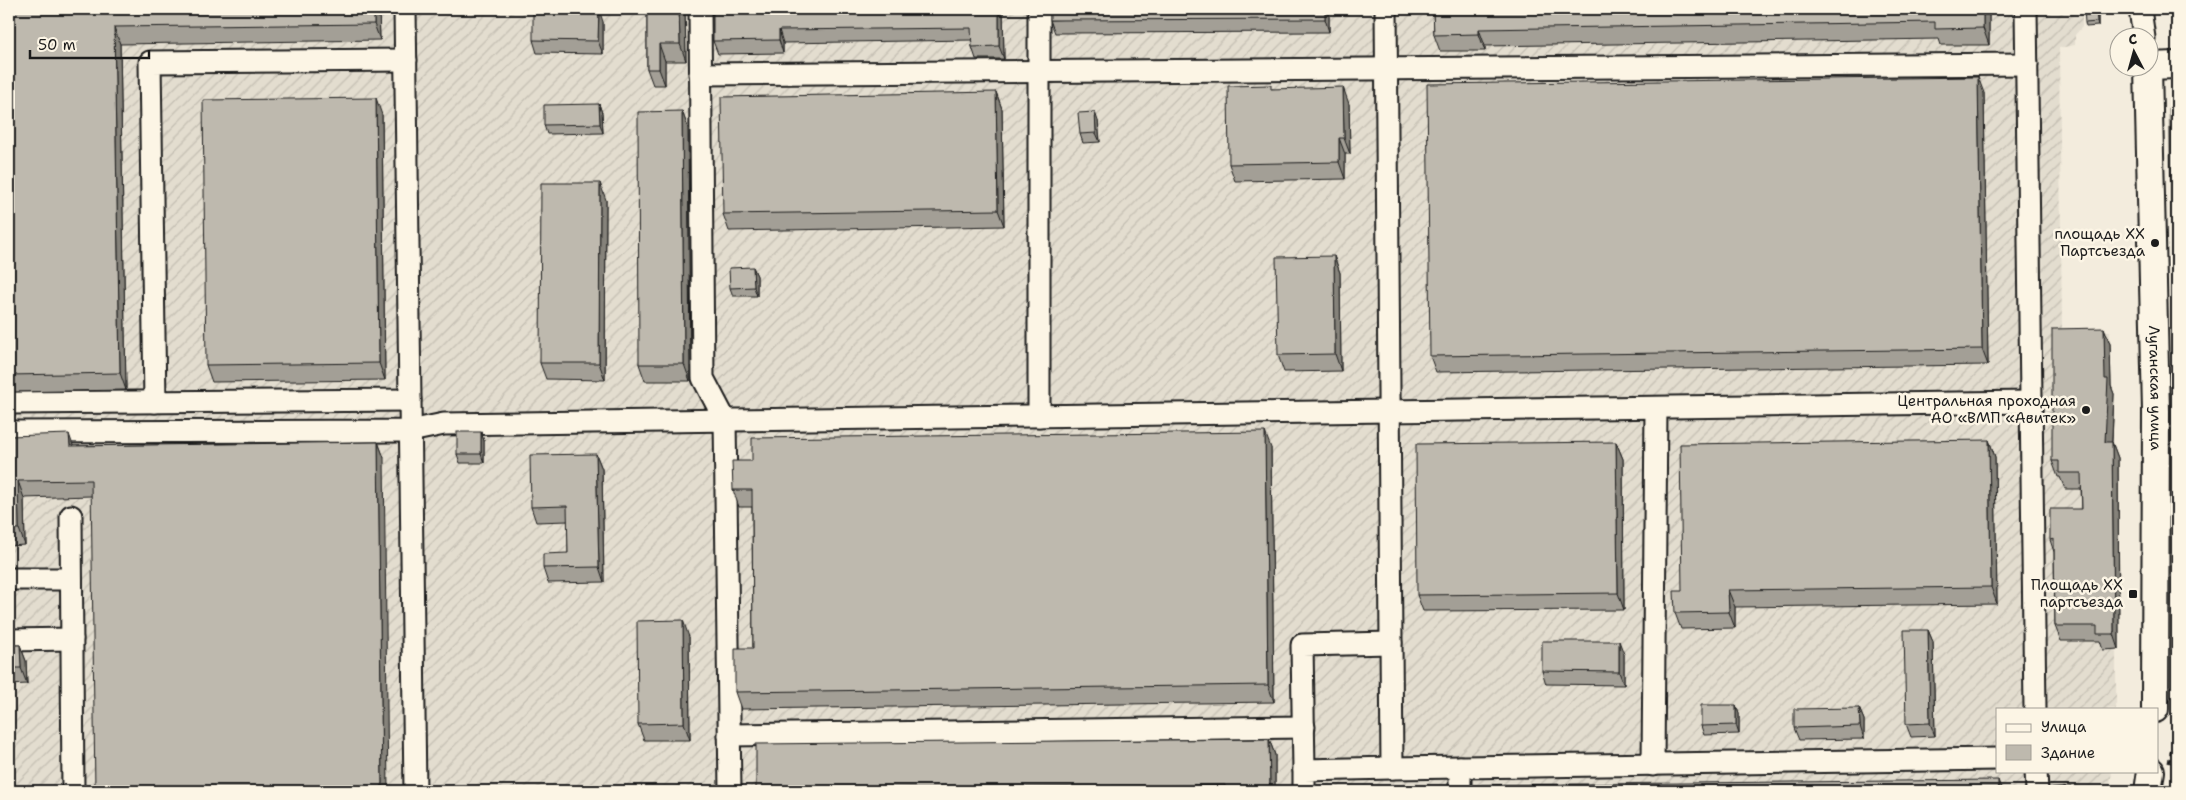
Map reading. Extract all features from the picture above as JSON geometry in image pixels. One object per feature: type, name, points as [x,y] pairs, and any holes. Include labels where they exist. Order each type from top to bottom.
[{"type":"main road","points":[[2158,66],[2177,65]]},
{"type":"main road","name":"Луганская улица","points":[[2149,78],[2167,411],[2155,708]]},
{"type":"main road","points":[[2148,791],[2158,772]]},
{"type":"street","points":[[405,9],[415,791]]},
{"type":"street","points":[[700,9],[703,378],[725,420],[730,791]]},
{"type":"street","points":[[1039,9],[1039,416]]},
{"type":"street","points":[[1386,9],[1392,768]]},
{"type":"street","points":[[2026,9],[2036,708]]},
{"type":"street","points":[[2140,9],[2143,28]]},
{"type":"street","points":[[155,402],[150,62],[406,60]]},
{"type":"street","points":[[700,74],[2027,64]]},
{"type":"street","points":[[9,403],[410,400]]},
{"type":"street","points":[[100,402],[101,432]]},
{"type":"street","points":[[9,432],[410,431],[444,424],[2031,402]]},
{"type":"street","points":[[1654,765],[1656,408]]},
{"type":"street","points":[[71,516],[73,791]]},
{"type":"street","points":[[9,580],[72,579]]},
{"type":"street","points":[[9,640],[72,639]]},
{"type":"street","points":[[1304,791],[1302,645],[1391,644]]},
{"type":"street","points":[[729,735],[1304,727]]},
{"type":"street","points":[[1304,770],[1996,759]]},
{"type":"street","points":[[1460,767],[1460,791]]},
{"type":"street","points":[[2036,772],[2036,791]]},
{"type":"path","points":[[2160,768],[2177,722]]},
{"type":"shaded area","points":[[9,9],[2082,9],[2082,27],[2075,35],[2075,45],[2059,48],[2062,331],[2110,331],[2111,394],[2114,394],[2111,458],[2118,458],[2119,649],[2116,650],[2116,708],[1996,708],[1996,772],[2112,772],[2109,791],[9,791]]},
{"type":"shaded area","points":[[2177,107],[2177,378],[2175,378],[2169,108]]},
{"type":"building","points":[[9,9],[374,9],[374,24],[114,27],[120,373],[9,375]]},
{"type":"building","points":[[533,9],[599,9],[598,41],[533,40]]},
{"type":"building","points":[[647,9],[679,9],[680,44],[659,44],[659,69],[647,69]]},
{"type":"building","points":[[713,9],[999,9],[999,46],[972,47],[971,28],[779,30],[779,40],[713,41]]},
{"type":"building","points":[[1050,9],[1325,9],[1325,19],[1050,20]]},
{"type":"building","points":[[1433,9],[1983,9],[1983,28],[1935,29],[1935,22],[1479,29],[1479,34],[1434,35]]},
{"type":"building","points":[[2084,9],[2096,9],[2097,22],[2085,23]]},
{"type":"building","points":[[1978,77],[1982,349],[1430,356],[1427,84]]},
{"type":"building","points":[[1271,85],[1271,89],[1343,87],[1344,138],[1339,138],[1339,162],[1229,164],[1228,86]]},
{"type":"building","points":[[996,92],[998,210],[723,214],[721,97]]},
{"type":"building","points":[[376,98],[379,363],[206,365],[203,100]]},
{"type":"building","points":[[599,104],[600,124],[544,125],[544,105]]},
{"type":"building","points":[[682,111],[684,364],[639,364],[638,112]]},
{"type":"building","points":[[1095,112],[1096,133],[1080,134],[1078,113]]},
{"type":"building","points":[[541,183],[600,183],[599,363],[540,363]]},
{"type":"building","points":[[1334,256],[1335,354],[1278,355],[1276,257]]},
{"type":"building","points":[[753,267],[754,287],[730,288],[729,268]]},
{"type":"building","points":[[2104,328],[2105,379],[2108,379],[2105,442],[2112,442],[2114,634],[2097,634],[2097,626],[2055,626],[2054,539],[2050,540],[2050,509],[2082,509],[2081,473],[2059,473],[2059,461],[2052,461],[2052,329]]},
{"type":"building","points":[[457,432],[481,432],[481,454],[457,454]]},
{"type":"building","points":[[1265,432],[1268,685],[735,692],[735,648],[753,648],[752,490],[733,490],[732,461],[752,461],[752,438]]},
{"type":"building","points":[[69,434],[70,446],[378,442],[382,791],[95,791],[91,480],[18,481],[19,529],[9,529],[9,436]]},
{"type":"building","points":[[1989,440],[1991,587],[1728,590],[1729,612],[1675,613],[1674,591],[1682,591],[1680,444]]},
{"type":"building","points":[[1616,442],[1618,593],[1417,595],[1416,444]]},
{"type":"building","points":[[596,454],[599,567],[543,568],[543,554],[568,553],[567,506],[531,507],[530,455]]},
{"type":"building","points":[[683,620],[684,723],[638,724],[637,621]]},
{"type":"building","points":[[1904,630],[1928,630],[1930,723],[1906,724]]},
{"type":"building","points":[[1542,641],[1619,641],[1619,672],[1542,671]]},
{"type":"building","points":[[9,645],[20,645],[21,668],[9,668]]},
{"type":"building","points":[[1701,705],[1736,705],[1736,725],[1701,726]]},
{"type":"building","points":[[1859,708],[1860,726],[1794,728],[1794,709]]},
{"type":"building","points":[[1269,739],[1270,791],[1225,791],[1225,785],[1112,786],[1112,791],[1083,791],[1083,787],[942,788],[943,791],[914,791],[914,788],[756,791],[756,744]]},
{"type":"building","points":[[1998,780],[1998,791],[1482,791],[1481,785]]},
{"type":"building","points":[[2071,787],[2071,791],[2042,791],[2042,789]]},
{"type":"place","name":"площадь XX Партсъезда","points":[[2155,243]]},
{"type":"place","name":"Центральная проходная АО «ВМП «Авитек»","points":[[2086,410]]},
{"type":"place","name":"Площадь ХХ партсъезда","points":[[2133,594]]}]
